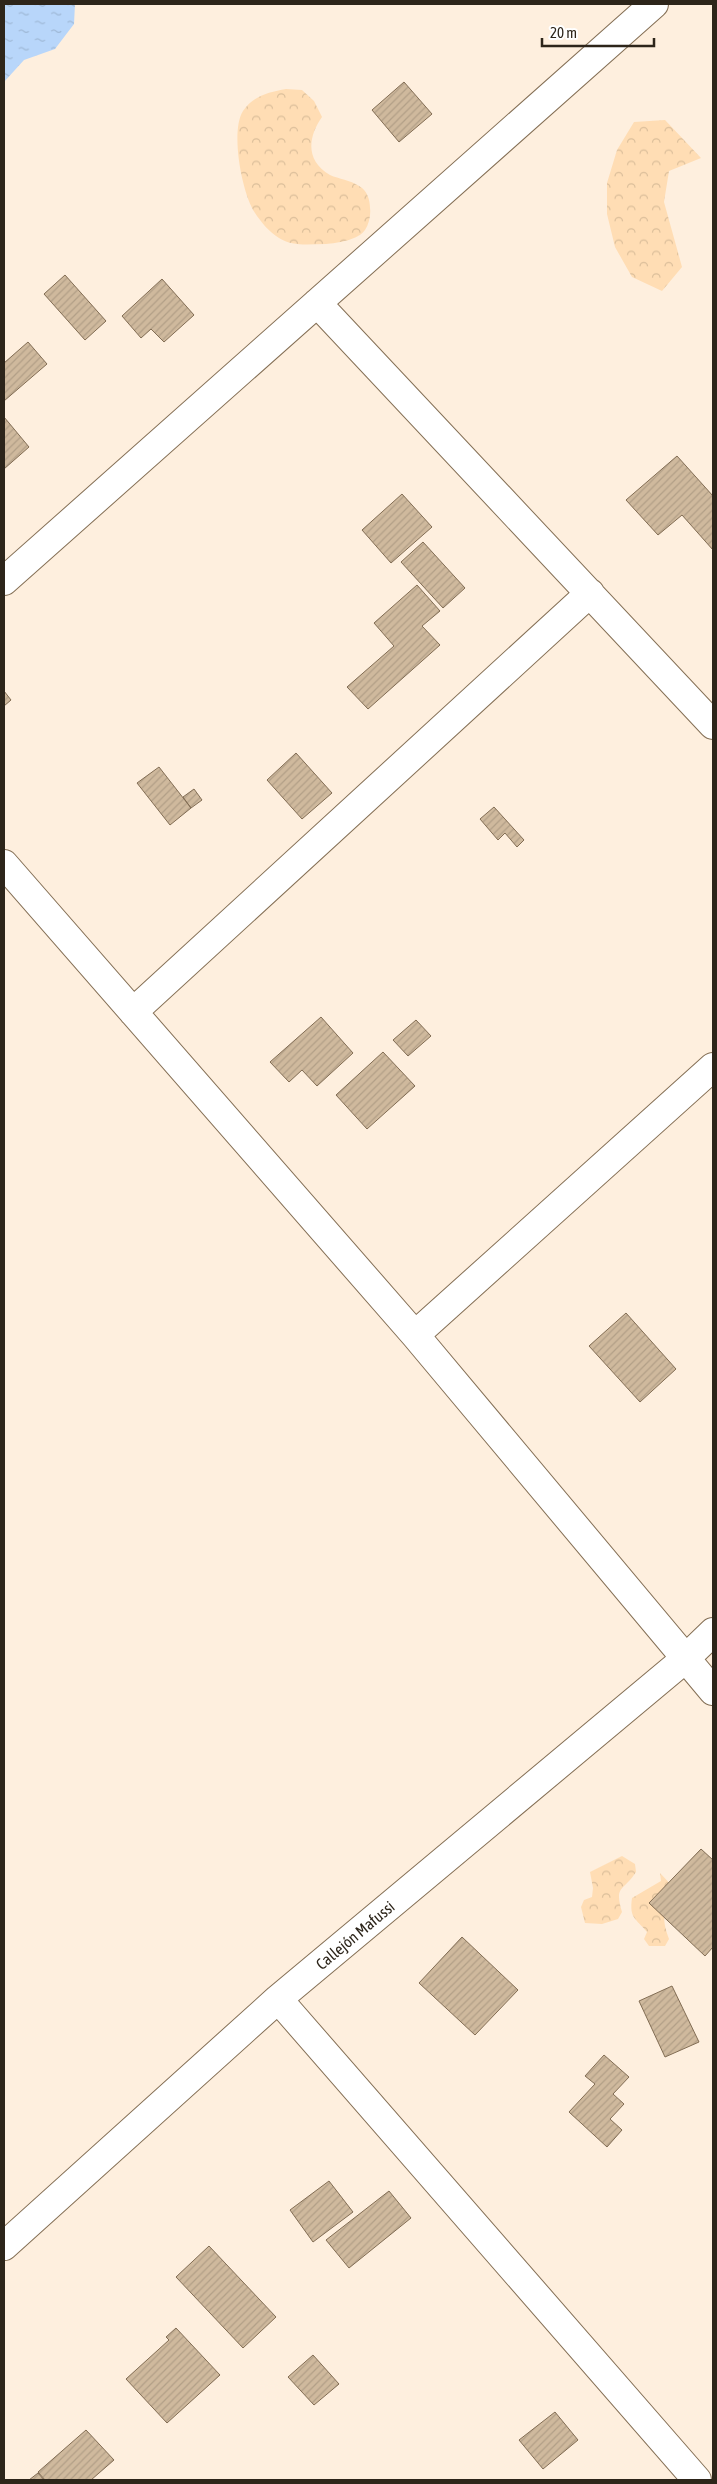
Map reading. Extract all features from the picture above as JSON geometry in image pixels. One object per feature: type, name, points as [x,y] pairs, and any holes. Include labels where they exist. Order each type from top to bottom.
[{"type":"street","points":[[4,581],[654,4]]},
{"type":"street","points":[[317,303],[713,725]]},
{"type":"street","points":[[133,1012],[590,594]]},
{"type":"street","points":[[4,864],[415,1335],[713,1691]]},
{"type":"street","points":[[415,1335],[713,1067]]},
{"type":"street","name":"Callejón Mafussi","points":[[4,2246],[278,1999],[685,1659],[713,1632]]},
{"type":"street","points":[[278,1999],[697,2480]]},
{"type":"green space","points":[[286,89],[302,90],[314,101],[322,117],[312,140],[311,148],[316,162],[330,175],[352,182],[362,188],[368,196],[369,222],[365,230],[353,239],[326,244],[302,244],[284,241],[275,236],[266,227],[250,204],[239,162],[239,120],[247,106],[257,98],[268,93]]},
{"type":"green space","points":[[665,120],[701,158],[669,171],[664,202],[682,267],[662,291],[632,277],[615,247],[607,214],[607,183],[617,150],[634,122]]},
{"type":"green space","points":[[622,1856],[635,1864],[636,1872],[619,1893],[622,1912],[618,1919],[602,1924],[585,1923],[581,1907],[584,1900],[592,1897],[593,1888],[590,1872]]},
{"type":"green space","points":[[660,1873],[674,1888],[664,1918],[669,1939],[665,1946],[649,1946],[644,1939],[647,1932],[633,1914],[632,1898],[661,1881]]},
{"type":"water","points":[[4,4],[75,4],[74,24],[55,49],[24,60],[4,82]]},
{"type":"building","points":[[404,82],[432,114],[399,142],[372,110]]},
{"type":"building","points":[[65,275],[106,321],[85,340],[44,294]]},
{"type":"building","points":[[162,279],[194,315],[164,342],[151,329],[141,338],[122,316]]},
{"type":"building","points":[[28,342],[47,364],[4,401],[4,363]]},
{"type":"building","points":[[4,417],[29,447],[4,469]]},
{"type":"building","points":[[677,456],[713,496],[713,550],[682,515],[658,535],[626,500]]},
{"type":"building","points":[[402,494],[432,527],[391,563],[362,530]]},
{"type":"building","points":[[423,542],[465,588],[443,608],[401,562]]},
{"type":"building","points":[[417,585],[440,611],[422,626],[440,645],[368,709],[347,687],[394,646],[374,623]]},
{"type":"building","points":[[4,691],[11,700],[4,706]]},
{"type":"building","points":[[296,753],[332,793],[302,819],[267,780]]},
{"type":"building","points":[[159,767],[191,808],[170,825],[137,783]]},
{"type":"building","points":[[194,789],[202,800],[191,808],[183,797]]},
{"type":"building","points":[[494,807],[524,840],[517,847],[505,833],[498,840],[480,819]]},
{"type":"building","points":[[321,1017],[353,1053],[317,1086],[302,1070],[289,1082],[270,1062]]},
{"type":"building","points":[[416,1020],[431,1036],[408,1056],[393,1040]]},
{"type":"building","points":[[383,1052],[415,1086],[367,1129],[336,1095]]},
{"type":"building","points":[[626,1313],[676,1369],[640,1402],[589,1346]]},
{"type":"building","points":[[701,1849],[713,1860],[713,1947],[705,1956],[649,1903]]},
{"type":"building","points":[[462,1937],[518,1990],[475,2035],[419,1983]]},
{"type":"building","points":[[672,1986],[699,2042],[665,2057],[639,2001]]},
{"type":"building","points":[[604,2055],[629,2077],[613,2094],[624,2104],[610,2119],[622,2130],[607,2147],[569,2112],[595,2084],[585,2076]]},
{"type":"building","points":[[329,2181],[353,2212],[313,2242],[290,2210]]},
{"type":"building","points":[[389,2191],[411,2218],[349,2268],[326,2240]]},
{"type":"building","points":[[209,2246],[276,2317],[243,2348],[176,2277]]},
{"type":"building","points":[[176,2328],[220,2375],[167,2423],[126,2379],[169,2340],[166,2337]]},
{"type":"building","points":[[313,2355],[339,2384],[314,2405],[288,2377]]},
{"type":"building","points":[[555,2412],[578,2440],[543,2469],[519,2440]]},
{"type":"building","points":[[86,2430],[114,2460],[91,2480],[45,2480],[38,2472]]},
{"type":"building","points":[[38,2473],[44,2480],[29,2480]]}]
